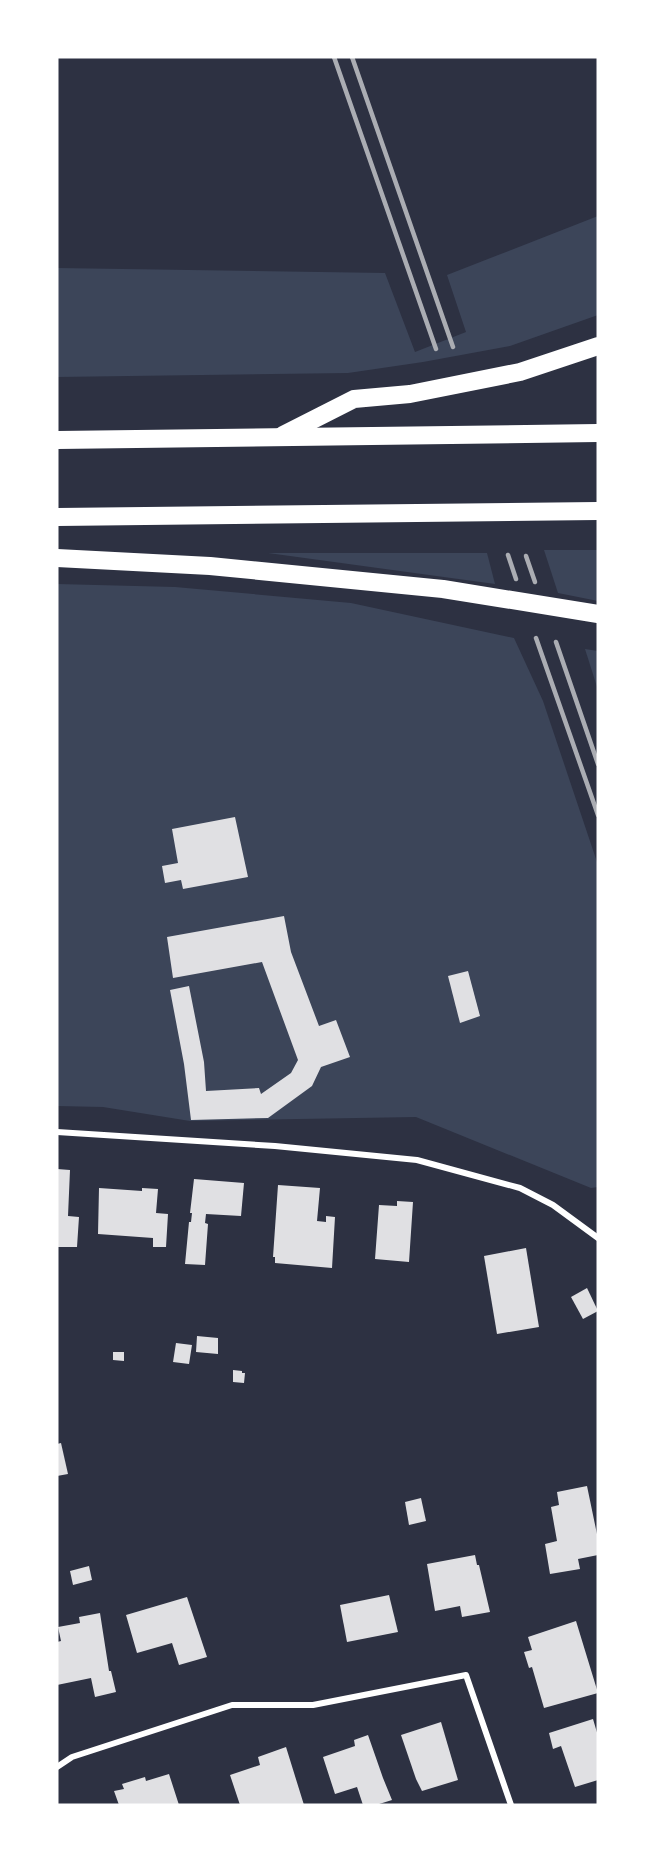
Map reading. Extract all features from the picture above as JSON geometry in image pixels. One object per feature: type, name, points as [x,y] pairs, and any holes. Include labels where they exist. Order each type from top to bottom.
[{"type":"highway","points":[[279,437],[354,399],[410,394],[520,372],[598,346]]},
{"type":"highway","points":[[57,440],[598,432]]},
{"type":"highway","points":[[57,517],[598,511]]},
{"type":"highway","points":[[57,558],[210,566],[443,590],[598,614]]},
{"type":"street","points":[[57,1132],[275,1146],[417,1160],[520,1188],[553,1205],[598,1238]]},
{"type":"street","points":[[57,1767],[72,1757],[232,1706],[313,1705],[466,1675],[511,1805]]},
{"type":"shaded area","points":[[598,216],[598,315],[510,346],[348,373],[57,377],[57,268],[385,273],[415,352],[466,332],[447,275]]},
{"type":"shaded area","points":[[544,550],[598,550],[598,601],[558,593]]},
{"type":"shaded area","points":[[268,553],[487,553],[495,584]]},
{"type":"shaded area","points":[[57,584],[175,587],[351,603],[514,638],[543,701],[598,865],[598,1187],[591,1188],[416,1117],[190,1121],[103,1107],[57,1106]]},
{"type":"shaded area","points":[[585,649],[598,651],[598,690]]},
{"type":"building","points":[[235,817],[248,877],[183,889],[181,880],[165,883],[162,866],[178,863],[172,829]]},
{"type":"building","points":[[284,916],[291,952],[319,1026],[336,1020],[350,1057],[321,1067],[312,1086],[268,1118],[191,1120],[184,1064],[170,990],[189,986],[204,1062],[206,1091],[259,1088],[261,1094],[291,1073],[298,1060],[262,962],[173,978],[167,937]]},
{"type":"building","points":[[468,971],[480,1016],[460,1023],[448,976]]},
{"type":"building","points":[[57,1169],[70,1170],[68,1216],[79,1217],[77,1247],[57,1247]]},
{"type":"building","points":[[194,1179],[244,1183],[241,1216],[206,1214],[205,1223],[208,1224],[205,1265],[185,1264]]},
{"type":"building","points":[[278,1185],[320,1188],[317,1221],[326,1222],[326,1216],[335,1217],[332,1268],[275,1263],[275,1257],[273,1257]]},
{"type":"building","points":[[99,1188],[142,1191],[142,1188],[158,1189],[156,1213],[168,1214],[166,1247],[153,1247],[153,1238],[98,1234]]},
{"type":"building","points":[[397,1201],[413,1202],[409,1262],[375,1259],[379,1205],[397,1206]]},
{"type":"building","points":[[526,1248],[539,1327],[497,1334],[484,1256]]},
{"type":"building","points":[[587,1288],[598,1311],[583,1319],[571,1297]]},
{"type":"building","points":[[197,1336],[218,1338],[218,1354],[196,1352]]},
{"type":"building","points":[[176,1343],[192,1345],[189,1364],[173,1362]]},
{"type":"building","points":[[113,1352],[124,1352],[124,1361],[113,1360]]},
{"type":"building","points":[[233,1370],[245,1373],[244,1383],[233,1382]]},
{"type":"building","points":[[61,1443],[68,1474],[57,1476],[57,1444]]},
{"type":"building","points":[[587,1486],[598,1539],[598,1555],[578,1559],[580,1569],[550,1574],[545,1544],[557,1541],[551,1507],[559,1505],[557,1492]]},
{"type":"building","points":[[421,1498],[426,1521],[409,1525],[405,1502]]},
{"type":"building","points":[[475,1555],[490,1612],[462,1617],[460,1606],[435,1611],[427,1564]]},
{"type":"building","points":[[89,1566],[92,1580],[73,1585],[70,1571]]},
{"type":"building","points":[[389,1595],[398,1632],[347,1642],[340,1605]]},
{"type":"building","points":[[187,1597],[207,1657],[179,1665],[172,1643],[137,1653],[126,1615]]},
{"type":"building","points":[[100,1613],[109,1671],[111,1671],[116,1692],[95,1697],[91,1678],[57,1685],[57,1642],[61,1641],[58,1627],[80,1623],[79,1617]]},
{"type":"building","points":[[576,1621],[598,1693],[544,1708],[532,1667],[529,1668],[524,1652],[532,1650],[528,1637]]},
{"type":"building","points":[[593,1719],[598,1736],[598,1780],[575,1787],[561,1746],[553,1749],[549,1733]]},
{"type":"building","points":[[441,1722],[458,1780],[422,1791],[401,1735]]},
{"type":"building","points":[[368,1735],[392,1800],[376,1805],[363,1805],[357,1787],[335,1794],[323,1757],[355,1746],[354,1740]]},
{"type":"building","points":[[286,1747],[304,1805],[240,1805],[230,1775],[260,1765],[258,1757]]},
{"type":"building","points":[[169,1774],[179,1805],[119,1805],[114,1791],[124,1789],[122,1784],[145,1777],[146,1781]]},
{"type":"railway","points":[[334,57],[436,349]]},
{"type":"railway","points":[[352,57],[453,347]]},
{"type":"railway","points":[[508,555],[516,579]]},
{"type":"railway","points":[[526,556],[535,582]]},
{"type":"railway","points":[[536,638],[598,815]]},
{"type":"railway","points":[[556,642],[598,764]]}]
